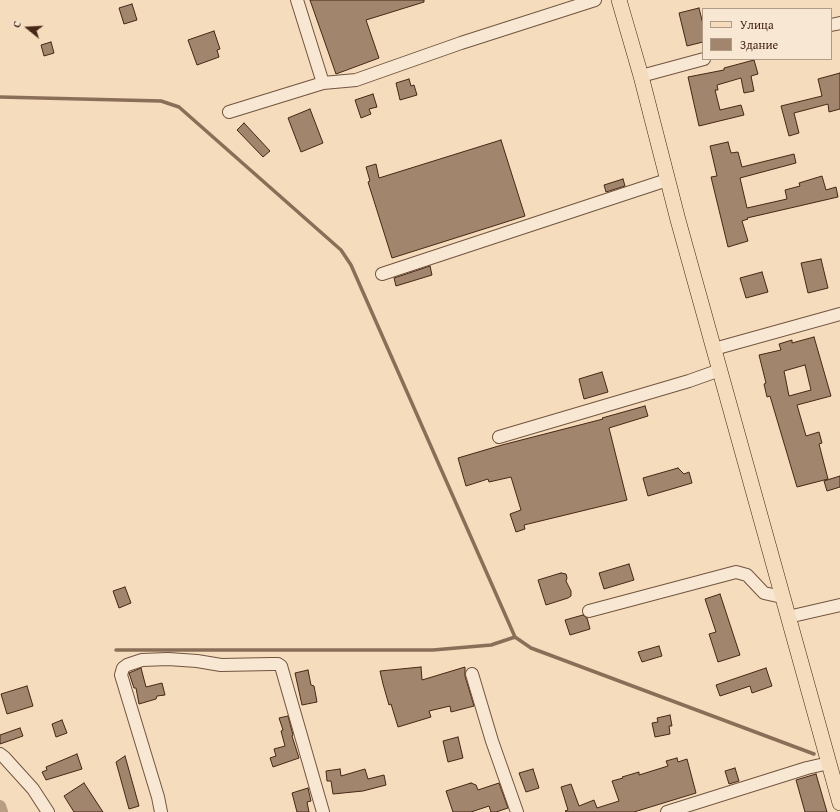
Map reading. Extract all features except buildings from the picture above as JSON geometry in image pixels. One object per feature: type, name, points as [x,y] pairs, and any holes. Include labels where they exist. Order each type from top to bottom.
[{"type":"main road","points":[[619,0],[641,76],[667,180],[840,803]]},
{"type":"street","points":[[297,0],[323,83]]},
{"type":"street","points":[[229,112],[323,83],[356,80],[461,43],[595,0]]},
{"type":"street","points":[[641,76],[702,60]]},
{"type":"street","points":[[382,274],[667,180]]},
{"type":"street","points":[[714,349],[840,314]]},
{"type":"street","points":[[499,437],[689,381],[720,370]]},
{"type":"street","points":[[589,611],[736,572],[747,576],[764,593],[782,597]]},
{"type":"street","points":[[788,617],[840,605]]},
{"type":"street","points":[[161,812],[158,797],[122,675],[123,668],[127,665],[142,660],[168,658],[221,665],[278,664],[281,666],[323,812]]},
{"type":"street","points":[[472,674],[492,741],[517,812]]},
{"type":"street","points":[[0,754],[33,790],[48,812]]},
{"type":"street","points":[[667,812],[807,768],[829,763]]},
{"type":"waterway","points":[[0,97],[161,101],[179,107],[341,250],[351,265],[515,637],[531,648],[814,754]]},
{"type":"waterway","points":[[116,650],[433,650],[491,645],[515,637]]},
{"type":"waterway","points":[[0,806],[2,812]]}]
